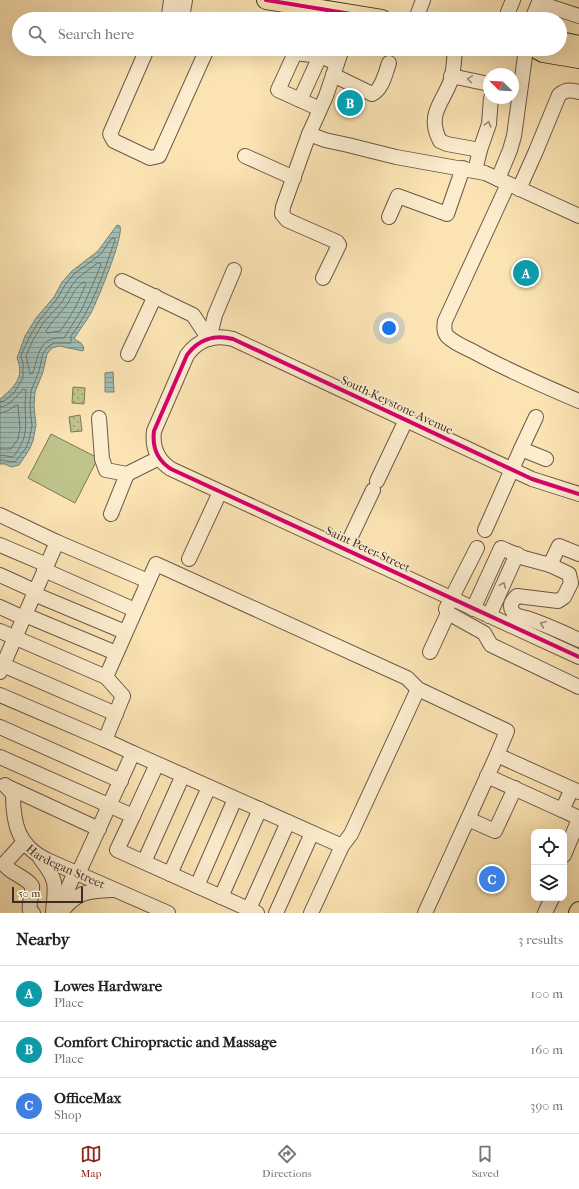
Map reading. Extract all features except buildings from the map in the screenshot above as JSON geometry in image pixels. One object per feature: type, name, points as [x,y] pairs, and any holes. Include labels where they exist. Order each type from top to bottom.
[{"type":"main road","points":[[266,0],[328,12]]},
{"type":"main road","points":[[567,43],[579,45]]},
{"type":"main road","points":[[558,56],[579,60]]},
{"type":"street","points":[[169,12],[171,0]]},
{"type":"street","points":[[183,12],[185,0]]},
{"type":"street","points":[[419,12],[423,0]]},
{"type":"street","points":[[535,12],[540,1],[554,4],[579,16]]},
{"type":"street","points":[[144,56],[110,134],[114,141],[150,158],[159,156],[204,56]]},
{"type":"street","points":[[294,56],[278,90],[320,109]]},
{"type":"street","points":[[300,100],[320,56],[335,69],[372,94],[379,88],[389,63]]},
{"type":"street","points":[[323,278],[339,245],[337,242],[287,220],[282,214],[283,207],[309,134],[340,56]]},
{"type":"street","points":[[454,56],[451,76],[438,105],[434,127],[440,141],[480,150]]},
{"type":"street","points":[[519,76],[524,56]]},
{"type":"street","points":[[451,76],[483,83]]},
{"type":"street","points":[[579,92],[568,90],[563,91],[559,95],[536,151],[508,184],[444,326],[446,335],[454,341],[520,375],[579,401]]},
{"type":"street","points":[[389,217],[398,196],[447,214],[480,150],[489,124],[491,104]]},
{"type":"street","points":[[508,184],[510,150],[514,136],[515,104]]},
{"type":"street","points":[[309,134],[325,140],[396,157],[486,173],[579,216]]},
{"type":"street","points":[[245,156],[294,178]]},
{"type":"street","points":[[111,514],[127,474],[158,455],[153,439],[154,431],[184,360],[195,346],[207,339],[215,315],[234,270]]},
{"type":"street","points":[[122,281],[193,315],[207,339]]},
{"type":"street","points":[[128,354],[155,296]]},
{"type":"street","name":"South Keystone Avenue","points":[[207,339],[221,337],[232,339],[532,479],[578,492]]},
{"type":"street","points":[[99,418],[102,459],[106,470],[127,474]]},
{"type":"street","points":[[485,530],[536,418]]},
{"type":"street","points":[[345,549],[406,420]]},
{"type":"street","points":[[521,449],[546,459]]},
{"type":"street","name":"Saint Peter Street","points":[[158,455],[171,469],[579,657]]},
{"type":"street","points":[[189,559],[220,492]]},
{"type":"street","points":[[0,515],[57,542],[148,581]]},
{"type":"street","points":[[57,542],[1,669],[116,714]]},
{"type":"street","points":[[0,545],[135,610]]},
{"type":"street","points":[[550,564],[559,546],[579,554]]},
{"type":"street","points":[[430,652],[448,613],[446,609],[477,548]]},
{"type":"street","points":[[473,609],[501,548],[550,564],[569,574],[575,585],[558,601],[517,596],[512,600],[511,606],[512,611],[516,615],[538,622],[579,640]]},
{"type":"street","points":[[489,616],[517,554]]},
{"type":"street","points":[[106,677],[156,564],[407,678],[418,689],[507,731],[425,913]]},
{"type":"street","points":[[0,575],[125,632]]},
{"type":"street","points":[[0,607],[116,653]]},
{"type":"street","points":[[448,613],[484,633],[491,645],[579,687]]},
{"type":"street","points":[[0,631],[106,677],[124,696],[105,740]]},
{"type":"street","points":[[312,913],[342,846],[351,834],[418,689]]},
{"type":"street","points":[[0,695],[105,740],[342,846]]},
{"type":"street","points":[[0,727],[121,781]]},
{"type":"street","points":[[57,913],[110,805],[133,753]]},
{"type":"street","points":[[497,755],[575,790],[562,810]]},
{"type":"street","points":[[0,757],[133,816]]},
{"type":"street","points":[[157,764],[117,850],[221,897],[253,911],[288,822]]},
{"type":"street","points":[[144,862],[183,775]]},
{"type":"street","points":[[487,776],[579,818],[567,848]]},
{"type":"street","points":[[3,784],[99,828]]},
{"type":"street","name":"Hardegan Street","points":[[3,784],[14,794],[13,810],[15,824],[19,835],[37,854],[47,860],[168,913]]},
{"type":"street","points":[[170,874],[209,787]]},
{"type":"street","points":[[468,819],[496,831],[515,788]]},
{"type":"street","points":[[197,886],[235,799]]},
{"type":"street","points":[[221,897],[260,809]]},
{"type":"street","points":[[276,913],[312,833]]},
{"type":"street","points":[[24,842],[2,867],[7,868],[22,877],[32,886],[33,894],[29,907],[30,911],[33,913]]},
{"type":"street","points":[[37,854],[52,873],[55,881],[56,889],[53,913]]},
{"type":"street","points":[[60,913],[72,900],[90,890],[115,890]]},
{"type":"street","points":[[545,913],[551,901]]},
{"type":"green space","points":[[73,387],[85,388],[84,404],[72,403]]},
{"type":"green space","points":[[80,415],[82,431],[71,432],[69,417]]},
{"type":"green space","points":[[51,434],[98,458],[75,503],[28,478]]},
{"type":"water","points":[[117,225],[120,226],[118,243],[99,296],[91,313],[74,339],[81,343],[84,348],[83,351],[59,346],[52,348],[47,354],[43,372],[35,392],[34,406],[36,425],[33,441],[19,465],[11,467],[5,464],[0,464],[0,399],[14,386],[19,377],[20,371],[17,358],[25,336],[36,318],[54,297],[62,282],[72,271],[98,251]]},
{"type":"water","points":[[113,372],[114,392],[105,392],[105,373]]},
{"type":"cycle path","points":[[266,0],[339,12]]},
{"type":"cycle path","points":[[579,494],[532,479],[233,339],[219,337],[213,338],[201,342],[191,350],[187,355],[154,431],[156,453],[162,462],[171,469],[579,657]]},
{"type":"place","name":"Comfort Chiropractic and Massage","points":[[350,103]]},
{"type":"place","name":"Lowes Hardware","points":[[526,273]]},
{"type":"place","name":"OfficeMax","points":[[492,879]]}]
